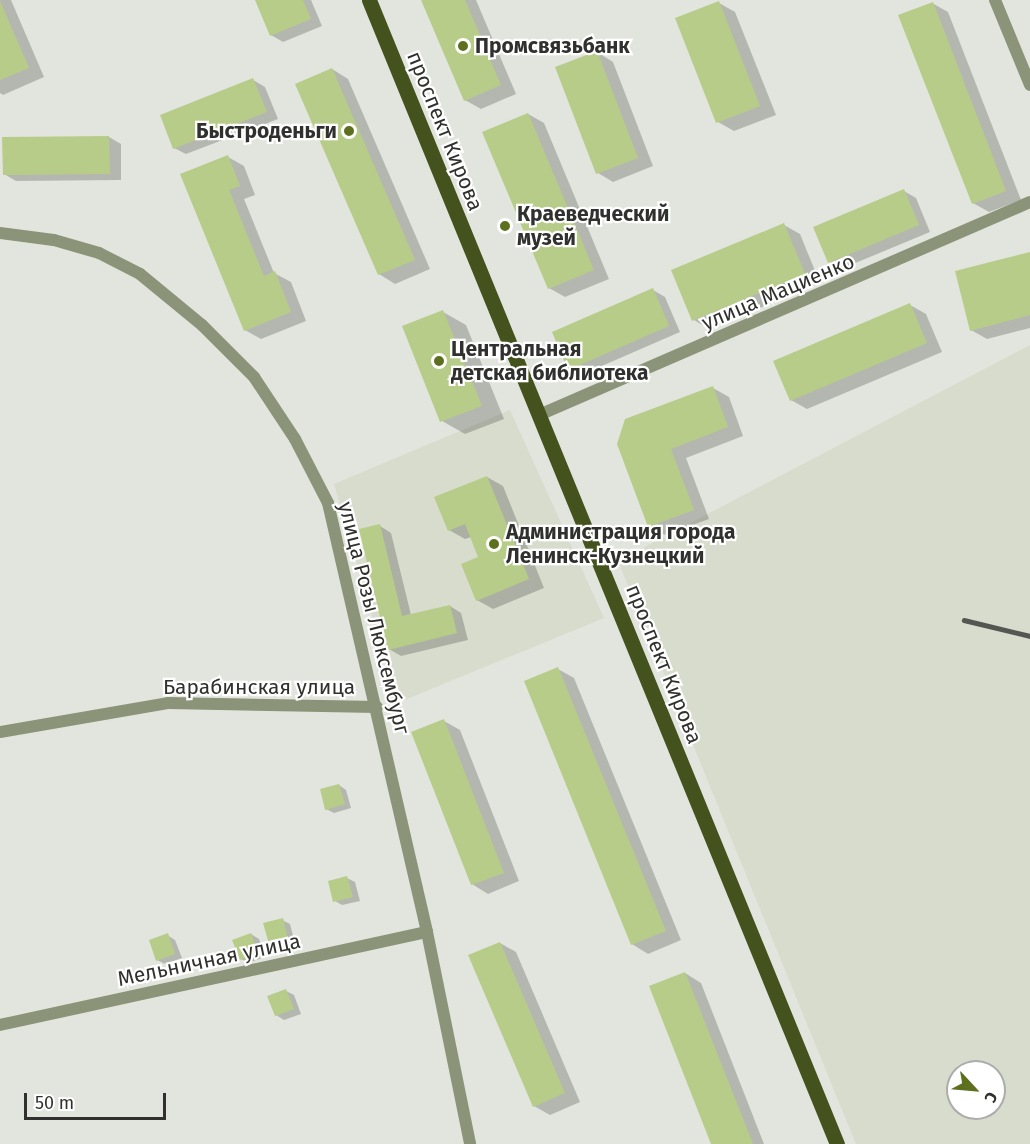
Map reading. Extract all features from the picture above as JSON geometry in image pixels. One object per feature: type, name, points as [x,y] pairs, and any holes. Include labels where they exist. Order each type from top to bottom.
[{"type":"main road","name":"проспект Кирова","points":[[369,0],[837,1144]]},
{"type":"street","points":[[995,0],[1030,85]]},
{"type":"street","name":"улица Мациенко","points":[[539,415],[1030,202]]},
{"type":"street","name":"улица Розы Люксембург","points":[[0,233],[54,240],[88,249],[140,274],[202,325],[254,377],[295,439],[328,503],[377,707],[427,932],[470,1144]]},
{"type":"street","name":"Барабинская улица","points":[[0,732],[168,703],[377,707]]},
{"type":"street","name":"Мельничная улица","points":[[0,1025],[427,932]]},
{"type":"shaded area","points":[[1030,345],[1030,1144],[856,1144],[618,561]]},
{"type":"shaded area","points":[[510,410],[604,618],[397,703],[334,484]]},
{"type":"building","points":[[255,0],[303,0],[311,19],[270,36]]},
{"type":"building","points":[[421,0],[465,0],[501,85],[464,101]]},
{"type":"building","points":[[0,1],[29,68],[0,80]]},
{"type":"building","points":[[719,1],[760,106],[716,123],[675,18]]},
{"type":"building","points":[[933,2],[1006,191],[972,204],[898,15]]},
{"type":"building","points":[[597,51],[638,158],[596,174],[555,67]]},
{"type":"building","points":[[332,68],[415,260],[378,275],[295,84]]},
{"type":"building","points":[[253,78],[267,112],[173,149],[160,115]]},
{"type":"building","points":[[528,113],[594,270],[548,289],[482,132]]},
{"type":"building","points":[[109,136],[110,174],[3,175],[2,137]]},
{"type":"building","points":[[228,155],[240,186],[229,190],[264,276],[275,271],[291,312],[244,331],[180,174]]},
{"type":"building","points":[[904,189],[919,225],[828,263],[813,227]]},
{"type":"building","points":[[784,223],[805,274],[692,321],[671,270]]},
{"type":"building","points":[[1030,252],[1030,315],[970,331],[955,271]]},
{"type":"building","points":[[653,288],[669,326],[568,370],[552,332]]},
{"type":"building","points":[[910,303],[927,343],[790,401],[773,361]]},
{"type":"building","points":[[443,310],[482,406],[440,422],[402,326]]},
{"type":"building","points":[[713,386],[728,427],[671,449],[694,510],[648,527],[617,444],[625,419]]},
{"type":"building","name":"Администрация города Ленинск-Кузнецкий","points":[[487,476],[529,579],[476,601],[461,564],[478,557],[465,524],[448,531],[434,497]]},
{"type":"building","points":[[380,524],[402,616],[450,605],[457,633],[388,650],[359,529]]},
{"type":"building","points":[[558,667],[666,931],[631,945],[524,681]]},
{"type":"building","points":[[444,719],[504,873],[471,885],[411,732]]},
{"type":"building","points":[[339,784],[345,804],[325,810],[320,789]]},
{"type":"building","points":[[347,876],[353,897],[333,902],[328,881]]},
{"type":"building","points":[[283,918],[288,939],[269,944],[263,923]]},
{"type":"building","points":[[168,933],[175,954],[156,961],[149,940]]},
{"type":"building","points":[[251,933],[258,953],[240,960],[232,940]]},
{"type":"building","points":[[500,942],[565,1093],[533,1107],[468,955]]},
{"type":"building","points":[[685,972],[753,1144],[711,1144],[649,986]]},
{"type":"building","points":[[286,989],[294,1009],[275,1016],[267,996]]},
{"type":"railway","points":[[964,620],[1030,636]]},
{"type":"place","name":"Промсвязьбанк","points":[[463,46]]},
{"type":"place","name":"Быстроденьги","points":[[349,131]]},
{"type":"place","name":"Краеведческий музей","points":[[505,226]]},
{"type":"place","name":"Центральная детская библиотека","points":[[439,361]]},
{"type":"place","name":"Администрация города Ленинск-Кузнецкий","points":[[494,544]]}]
